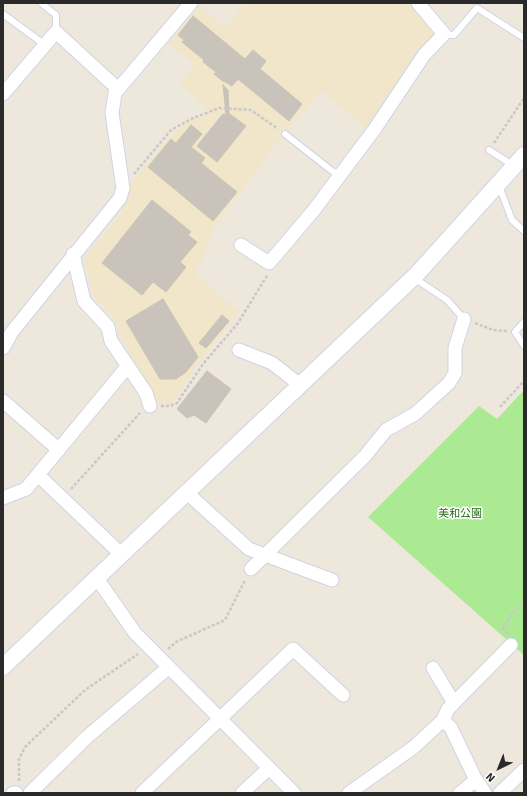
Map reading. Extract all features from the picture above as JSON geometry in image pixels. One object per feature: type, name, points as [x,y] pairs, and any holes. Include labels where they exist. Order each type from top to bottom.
[{"type":"street","points":[[3,348],[12,332],[73,254],[120,198],[123,188],[112,113],[115,92],[191,3]]},
{"type":"street","points":[[240,245],[269,262],[314,210],[374,130],[424,55],[444,34],[418,3]]},
{"type":"street","points":[[3,94],[56,32],[118,89]]},
{"type":"street","points":[[4,664],[414,278],[519,160]]},
{"type":"street","points":[[73,254],[84,301],[108,327],[111,341],[127,367],[146,393],[150,406]]},
{"type":"street","points":[[251,569],[365,456],[386,430],[415,414],[449,384],[455,373],[455,348],[464,319]]},
{"type":"street","points":[[239,350],[272,363],[300,385]]},
{"type":"street","points":[[3,498],[26,489],[127,367]]},
{"type":"street","points":[[3,401],[59,450]]},
{"type":"street","points":[[38,475],[121,554]]},
{"type":"street","points":[[186,492],[249,548],[332,580]]},
{"type":"street","points":[[96,577],[135,633],[294,793]]},
{"type":"street","points":[[348,793],[414,747],[442,720],[448,709],[511,645]]},
{"type":"street","points":[[142,793],[293,649],[343,695]]},
{"type":"street","points":[[30,793],[87,737],[169,667]]},
{"type":"street","points":[[433,668],[454,703]]},
{"type":"street","points":[[442,720],[451,728],[476,780],[485,793]]},
{"type":"street","points":[[242,793],[269,768]]},
{"type":"street","points":[[500,793],[524,770]]},
{"type":"street","points":[[460,793],[476,780]]},
{"type":"lane","points":[[41,3],[56,15],[56,32]]},
{"type":"lane","points":[[444,34],[454,35],[478,8],[524,38]]},
{"type":"lane","points":[[3,14],[45,45]]},
{"type":"lane","points":[[285,134],[332,171],[340,175]]},
{"type":"lane","points":[[490,150],[519,160]]},
{"type":"lane","points":[[498,185],[512,220],[524,231]]},
{"type":"lane","points":[[414,278],[447,300],[464,319]]},
{"type":"lane","points":[[524,322],[515,332],[524,346]]},
{"type":"path","points":[[490,150],[524,98]]},
{"type":"path","points":[[123,188],[171,130],[191,119],[219,108],[251,110],[285,134]]},
{"type":"path","points":[[62,498],[138,415],[150,406],[170,406],[177,403],[203,364],[238,323],[270,271],[269,262]]},
{"type":"path","points":[[464,319],[493,330],[515,332]]},
{"type":"path","points":[[500,407],[524,381]]},
{"type":"path","points":[[159,657],[176,642],[225,620],[251,569]]},
{"type":"path","points":[[511,645],[514,641],[503,628],[510,616],[524,601]]},
{"type":"path","points":[[14,793],[18,786],[19,759],[25,747],[85,690],[149,647]]},
{"type":"shaded area","points":[[245,3],[411,3],[435,33],[434,38],[369,130],[321,91],[280,139],[212,230],[209,244],[195,274],[221,297],[240,311],[199,363],[172,403],[153,404],[132,367],[135,364],[120,336],[118,328],[108,310],[93,295],[84,259],[119,217],[128,193],[127,187],[176,130],[194,119],[211,113],[180,83],[195,66],[168,43],[200,7],[225,28]]},
{"type":"green space","name":"美和公園","points":[[524,390],[524,655],[368,517],[479,406],[497,419]]},
{"type":"building","points":[[193,16],[245,59],[253,50],[266,61],[260,69],[302,104],[289,121],[238,79],[232,86],[224,82],[214,74],[216,72],[203,62],[204,60],[182,42],[184,40],[178,35]]},
{"type":"building","points":[[223,85],[228,90],[229,113],[227,112],[226,114]]},
{"type":"building","points":[[227,112],[246,126],[217,162],[197,146],[223,114],[225,115]]},
{"type":"building","points":[[191,125],[202,134],[191,147],[205,158],[201,163],[237,192],[213,221],[148,167],[171,139],[176,143]]},
{"type":"building","points":[[152,200],[191,232],[188,235],[197,242],[180,262],[186,267],[166,292],[153,282],[142,295],[102,263]]},
{"type":"building","points":[[163,299],[198,357],[186,372],[176,379],[160,379],[126,321]]},
{"type":"building","points":[[222,315],[229,321],[206,348],[199,343]]},
{"type":"building","points":[[207,371],[231,389],[206,423],[194,415],[187,418],[177,409]]}]
